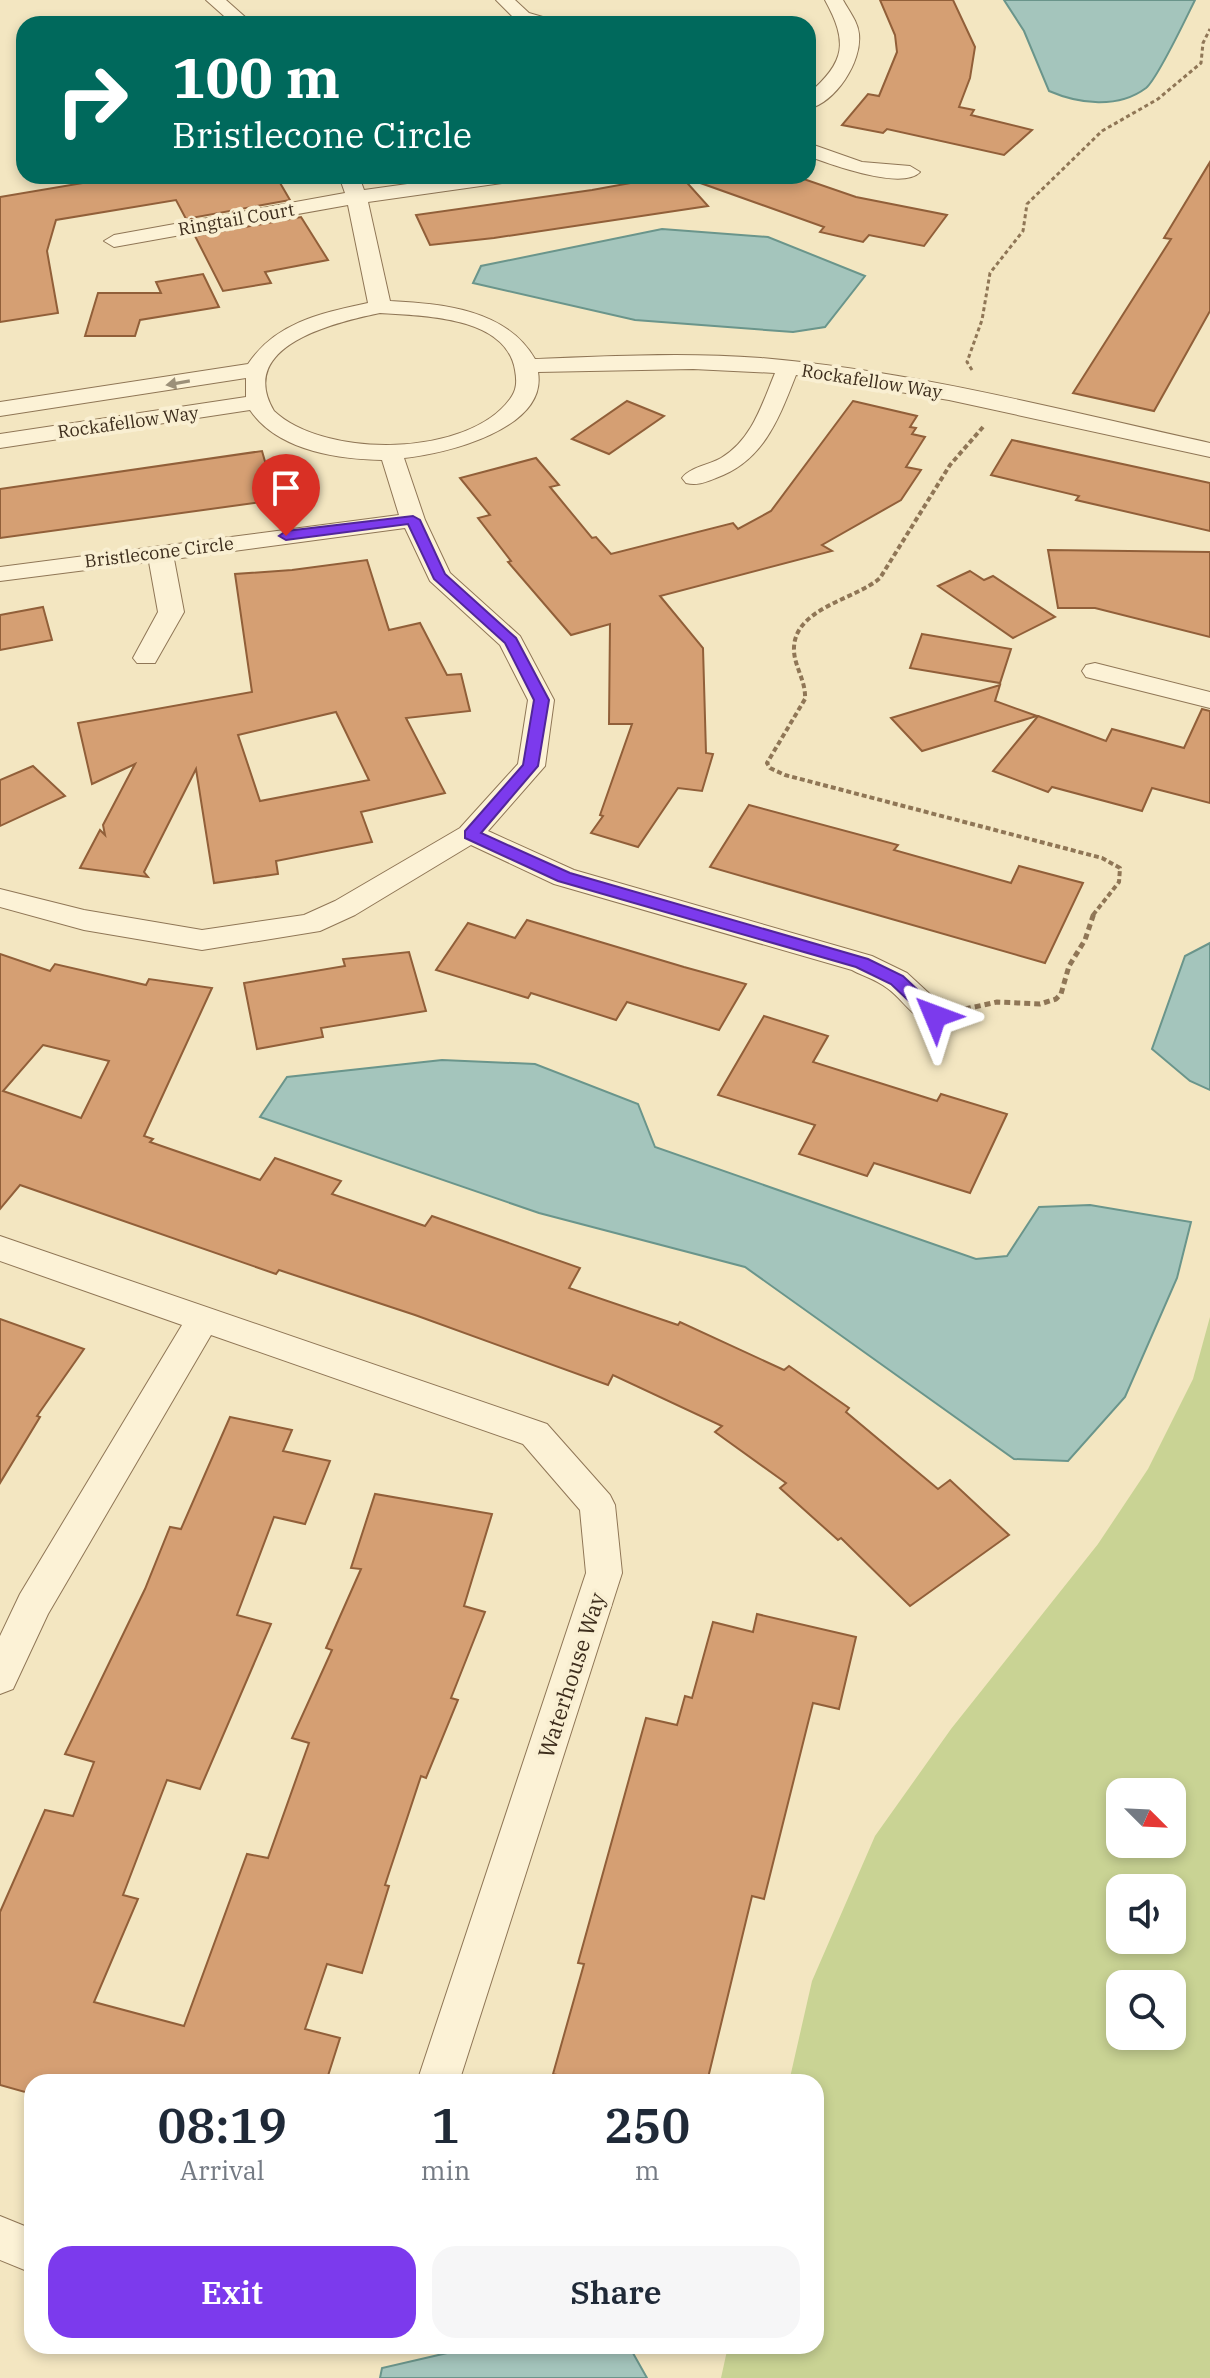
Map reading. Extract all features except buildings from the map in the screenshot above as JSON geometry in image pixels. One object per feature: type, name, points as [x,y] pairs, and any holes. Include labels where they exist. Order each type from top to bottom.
[{"type":"street","points":[[215,0],[234,16]]},
{"type":"street","points":[[505,0],[522,16]]},
{"type":"street","points":[[816,96],[833,82],[846,61],[851,33],[834,0]]},
{"type":"street","points":[[816,152],[859,168],[910,172]]},
{"type":"street","points":[[352,184],[380,307]]},
{"type":"street","name":"Ringtail Court","points":[[114,241],[357,197],[451,184]]},
{"type":"street","points":[[380,307],[432,310],[467,317],[496,330],[518,346],[528,366],[528,386],[518,406],[497,424],[467,438],[430,448],[391,453],[356,451],[296,436],[274,423],[257,402],[255,370],[269,350],[291,333],[321,320],[380,307]]},
{"type":"street","name":"Rockafellow Way","points":[[528,366],[637,363],[788,368],[907,385],[1207,443]]},
{"type":"street","points":[[694,478],[727,467],[749,449],[764,426],[788,368]]},
{"type":"street","name":"Rockafellow Way","points":[[0,409],[255,370]]},
{"type":"street","name":"Rockafellow Way","points":[[0,441],[257,402]]},
{"type":"street","points":[[0,898],[84,920],[202,940],[310,924],[345,908],[470,834],[531,766],[541,700],[511,641],[439,576],[413,520],[391,453]]},
{"type":"street","name":"Bristlecone Circle","points":[[0,574],[413,520]]},
{"type":"street","points":[[146,658],[171,612],[160,552]]},
{"type":"street","points":[[1095,671],[1210,700]]},
{"type":"street","points":[[470,834],[564,877],[862,963],[897,980],[935,1016]]},
{"type":"street","name":"Waterhouse Way","points":[[0,1248],[535,1434],[597,1505],[604,1573],[441,2074]]},
{"type":"street","points":[[0,1677],[33,1605],[204,1318]]},
{"type":"street","points":[[0,2238],[24,2248]]},
{"type":"path","points":[[935,1016],[988,1004],[1040,1004],[1056,999],[1061,994],[1069,966],[1085,940],[1095,909],[1119,882],[1120,868],[1102,858],[785,775],[770,768],[767,763],[804,703],[806,688],[794,654],[801,631],[818,613],[870,588],[880,578],[950,465],[976,436],[1004,395],[1002,386],[976,373],[967,362],[982,320],[990,273],[1023,231],[1027,204],[1102,131],[1158,99],[1201,63],[1203,43],[1210,29]]},
{"type":"green space","points":[[1210,1317],[1210,2378],[721,2378],[726,2354],[824,2354],[824,2074],[791,2074],[812,1981],[875,1836],[951,1729],[1098,1544],[1148,1469],[1193,1379]]},
{"type":"water","points":[[1004,0],[1195,0],[1164,61],[1146,88],[1123,99],[1098,102],[1073,99],[1049,91],[1024,31]]},
{"type":"water","points":[[662,229],[768,237],[865,276],[825,327],[793,332],[635,320],[473,283],[481,266]]},
{"type":"water","points":[[1210,943],[1210,1090],[1190,1081],[1152,1049],[1185,956]]},
{"type":"water","points":[[442,1060],[535,1064],[638,1104],[655,1147],[976,1259],[1007,1256],[1039,1207],[1090,1205],[1191,1222],[1177,1278],[1125,1397],[1068,1461],[1014,1459],[745,1267],[539,1213],[260,1117],[287,1077]]},
{"type":"water","points":[[443,2354],[634,2354],[647,2378],[380,2378],[382,2368]]},
{"type":"route","points":[[286,536],[413,520],[439,576],[511,641],[541,700],[531,766],[470,834],[564,877],[862,963],[897,980],[935,1016]]}]
